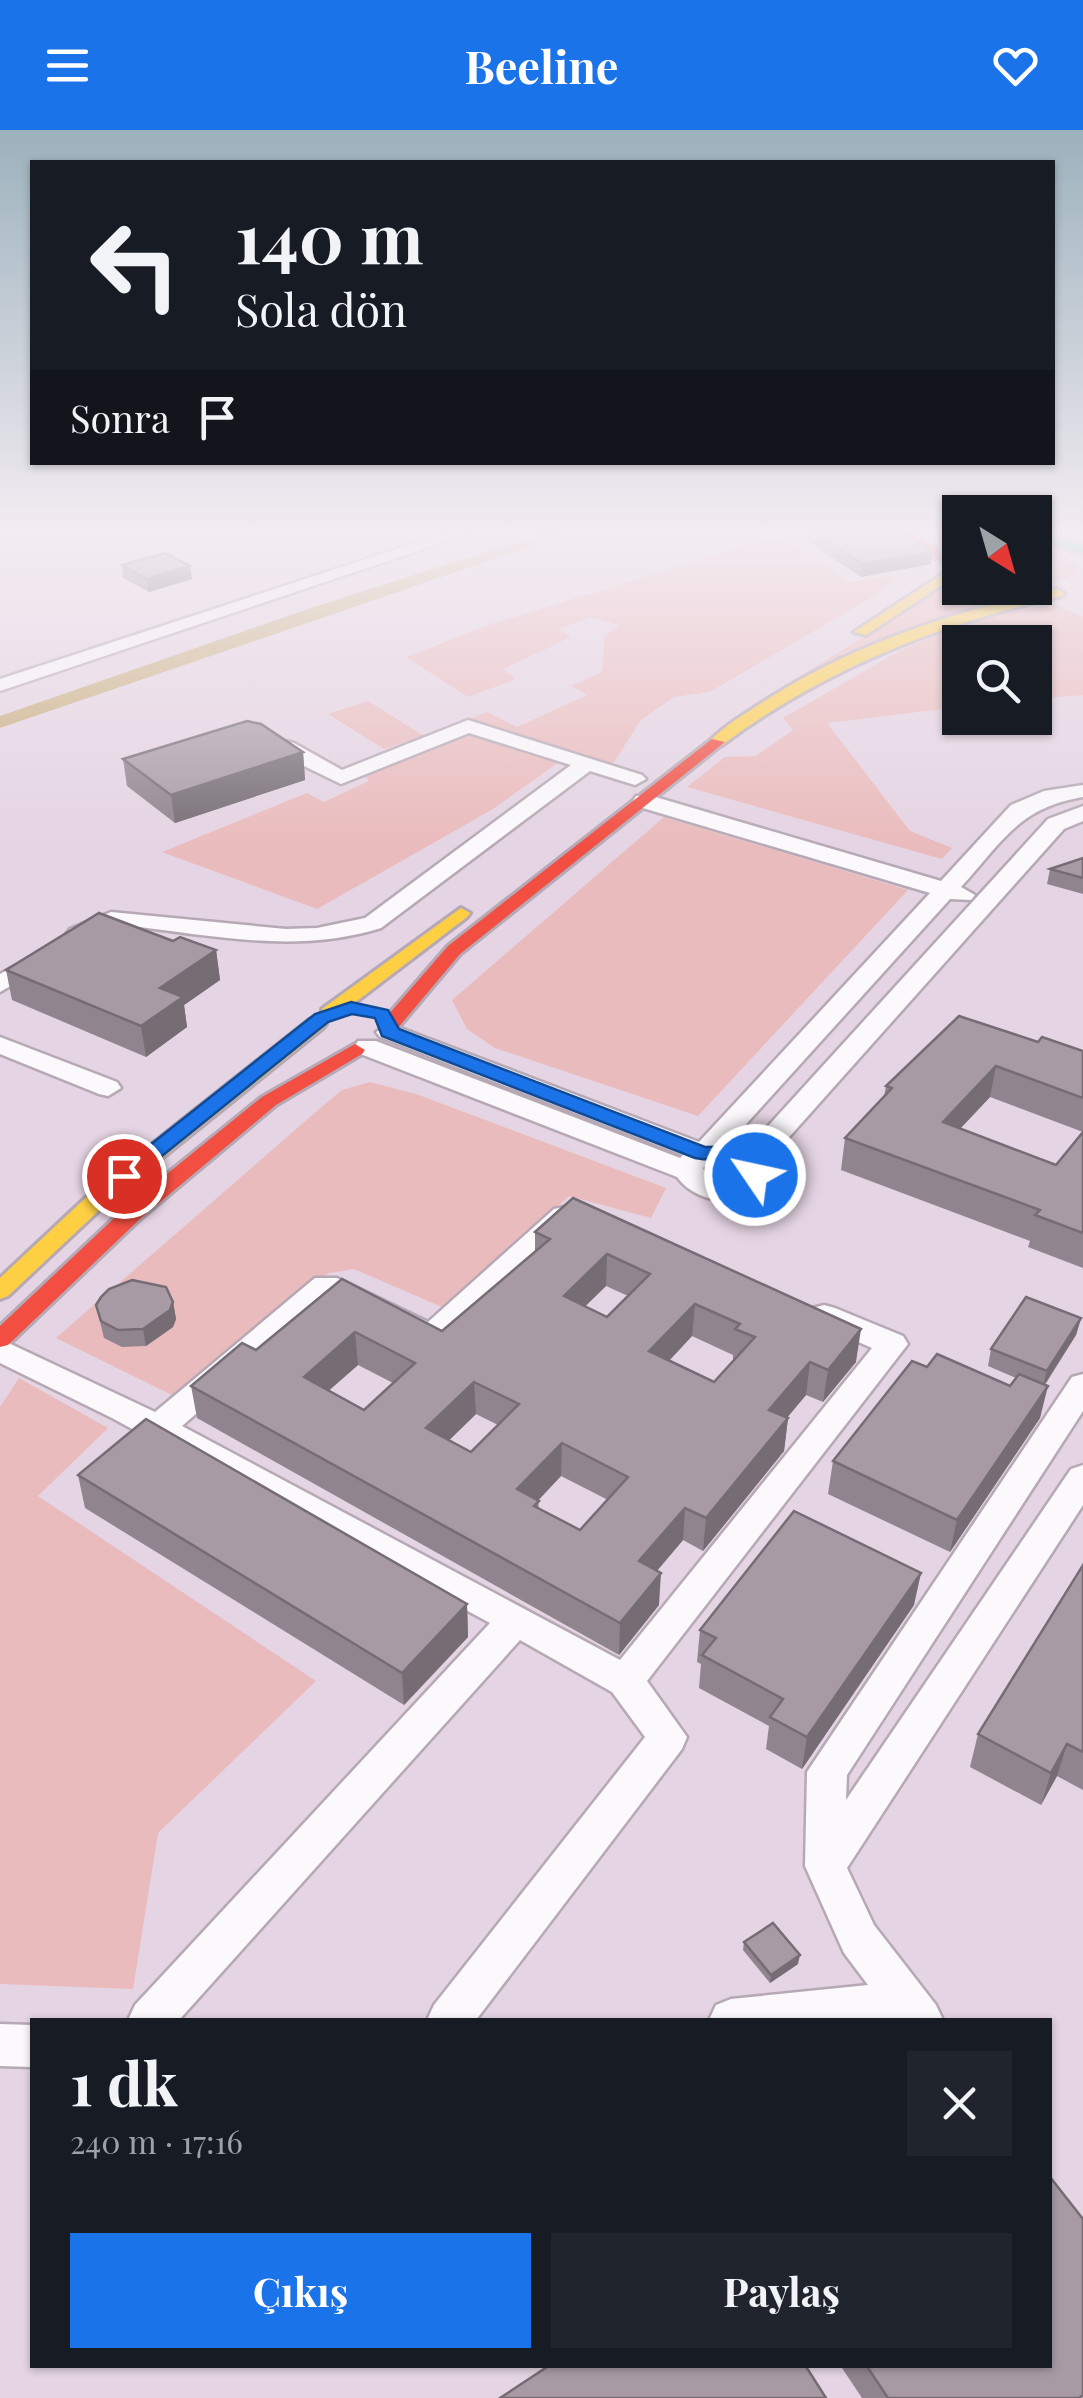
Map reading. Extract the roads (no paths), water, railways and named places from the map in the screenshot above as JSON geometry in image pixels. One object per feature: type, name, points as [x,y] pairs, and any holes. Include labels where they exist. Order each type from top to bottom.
[{"type":"street","points":[[0,685],[153,635]]},
{"type":"street","points":[[0,1339],[134,1213],[268,1101],[375,1038],[454,950],[646,789],[728,710],[856,635]]},
{"type":"street","points":[[0,1291],[128,1173],[489,892],[723,737],[851,661],[906,635]]},
{"type":"street","points":[[245,737],[288,748],[341,778],[468,726],[586,764],[646,789],[994,894]]},
{"type":"street","points":[[0,986],[87,928],[111,920],[313,936],[347,934],[372,923],[586,764]]},
{"type":"street","points":[[323,1019],[317,1037],[323,1043],[375,1038],[699,1159],[734,1152],[755,1168],[752,1182],[733,1191],[709,1190],[697,1184],[699,1159],[1019,810],[1052,796],[1083,791]]},
{"type":"street","points":[[751,1162],[1056,824],[1083,813]]},
{"type":"street","points":[[323,1019],[351,1008],[373,1010],[375,1038]]},
{"type":"street","points":[[0,1046],[108,1088]]},
{"type":"street","points":[[158,1428],[326,1285],[431,1337],[573,1208],[604,1220]]},
{"type":"street","points":[[625,1681],[892,1344],[787,1299]]},
{"type":"street","points":[[0,1350],[158,1428],[625,1681],[668,1736],[451,2018]]},
{"type":"street","points":[[913,2011],[859,1939],[825,1866],[826,1772],[1083,1385]]},
{"type":"street","points":[[825,1866],[1083,1478]]},
{"type":"street","points":[[152,2018],[516,1620]]},
{"type":"street","points":[[772,2018],[913,2011]]},
{"type":"street","points":[[0,2045],[30,2046]]},
{"type":"waterway","points":[[0,722],[251,635]]}]
